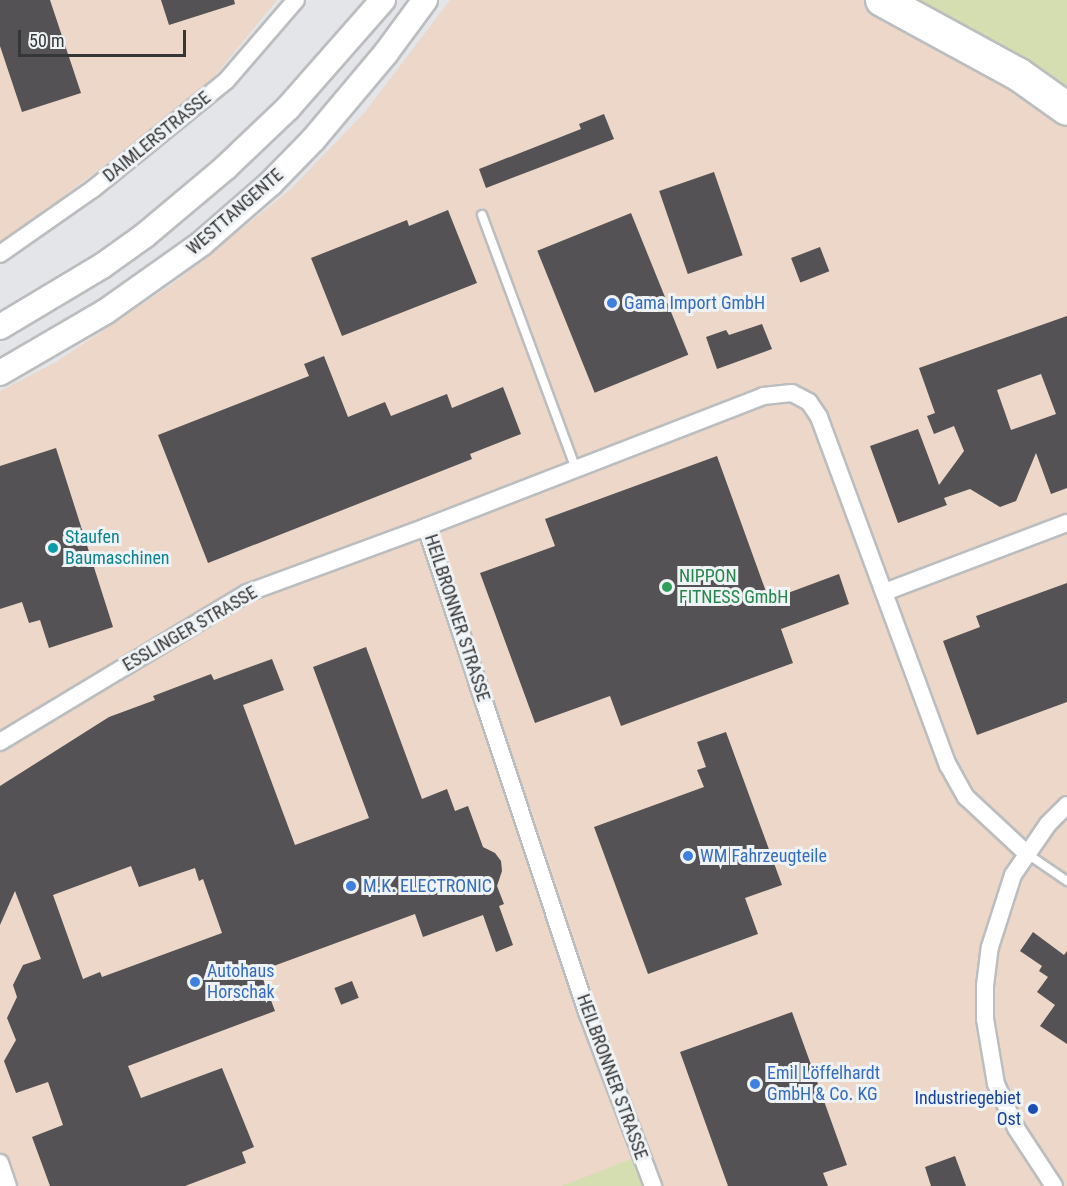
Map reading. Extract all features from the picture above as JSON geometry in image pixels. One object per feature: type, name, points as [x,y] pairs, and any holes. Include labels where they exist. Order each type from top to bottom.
[{"type":"highway","points":[[882,0],[1018,74],[1067,109]]},
{"type":"main road","points":[[0,327],[110,260],[144,236],[225,168],[288,108],[383,0]]},
{"type":"main road","name":"WESTTANGENTE","points":[[0,373],[105,312],[201,244],[270,184],[313,140],[379,62],[426,0]]},
{"type":"street","name":"DAIMLERSTRASSE","points":[[0,254],[93,189],[226,81],[296,0]]},
{"type":"street","name":"HEILBRONNER STRASSE","points":[[653,1186],[587,1012],[426,527],[763,396],[792,393],[809,402],[819,417],[943,755],[966,797],[1026,853]]},
{"type":"street","points":[[885,592],[1067,523]]},
{"type":"street","name":"ESSLINGER STRASSE","points":[[0,742],[247,593],[426,527]]},
{"type":"street","points":[[1054,1186],[1016,1128],[996,1084],[985,1019],[985,986],[990,947],[1003,901],[1026,853],[1048,824],[1067,805]]},
{"type":"street","points":[[0,1163],[8,1186]]},
{"type":"lane","points":[[482,215],[576,469]]},
{"type":"lane","points":[[1026,853],[1067,881]]},
{"type":"shaded area","points":[[0,0],[277,0],[201,93],[0,244]]},
{"type":"shaded area","points":[[450,0],[863,0],[1002,74],[1067,119],[1067,1186],[0,1186],[0,391],[56,362],[175,282],[291,189],[365,112]]},
{"type":"green space","points":[[900,0],[1067,0],[1067,95]]},
{"type":"green space","points":[[634,1158],[643,1186],[562,1186]]},
{"type":"building","points":[[0,0],[50,0],[81,93],[22,112],[0,46]]},
{"type":"building","points":[[161,0],[234,0],[235,4],[169,25]]},
{"type":"building","points":[[604,114],[614,139],[486,188],[479,169],[581,129],[579,124]]},
{"type":"building","points":[[714,172],[743,255],[688,274],[659,191]]},
{"type":"building","points":[[448,210],[477,283],[342,336],[311,258],[407,220],[409,226]]},
{"type":"building","name":"Gama Import GmbH","points":[[631,213],[688,355],[595,393],[537,251]]},
{"type":"building","points":[[820,247],[829,271],[800,282],[791,258]]},
{"type":"building","points":[[1067,316],[1067,488],[1051,494],[1036,453],[1016,501],[1000,507],[970,489],[944,498],[947,505],[898,523],[870,446],[918,429],[939,485],[964,451],[954,426],[934,434],[927,416],[935,413],[919,368]],"holes":[[[1041,374],[1056,414],[1011,430],[997,390]]]},
{"type":"building","points":[[762,324],[772,349],[717,369],[706,337],[726,330],[729,335]]},
{"type":"building","points":[[324,356],[348,417],[385,402],[391,416],[447,394],[452,408],[503,387],[521,434],[470,454],[472,459],[208,563],[158,435],[309,376],[304,364]]},
{"type":"building","name":"Staufen Baumaschinen","points":[[56,448],[113,627],[49,648],[40,620],[29,623],[22,602],[0,609],[0,466]]},
{"type":"building","name":"NIPPON FITNESS GmbH","points":[[717,456],[769,600],[839,574],[849,604],[781,629],[793,663],[621,726],[610,696],[535,723],[480,573],[555,546],[545,519]]},
{"type":"building","points":[[1067,583],[1067,702],[977,735],[943,641],[980,627],[976,616]]},
{"type":"building","points":[[366,647],[422,799],[447,789],[455,811],[468,806],[483,847],[495,853],[501,861],[502,871],[497,886],[504,904],[499,906],[513,945],[496,952],[483,915],[423,937],[415,914],[260,971],[275,1011],[128,1066],[141,1098],[222,1068],[254,1147],[242,1152],[246,1163],[185,1186],[50,1186],[32,1137],[63,1125],[48,1082],[16,1093],[4,1061],[16,1040],[7,1018],[17,997],[13,985],[23,965],[41,959],[15,891],[0,925],[0,786],[109,717],[155,700],[153,696],[211,674],[214,680],[272,659],[284,690],[243,705],[295,845],[369,818],[313,667]],"holes":[[[131,866],[139,887],[195,868],[199,881],[203,879],[222,933],[102,977],[100,972],[83,979],[53,895]]]},
{"type":"building","name":"WM Fahrzeugteile","points":[[726,732],[782,885],[745,898],[758,934],[648,974],[594,827],[704,787],[697,770],[706,767],[697,742]]},
{"type":"building","points":[[1033,932],[1064,955],[1067,951],[1067,1044],[1040,1026],[1055,1005],[1037,992],[1048,977],[1039,971],[1042,966],[1020,951]]},
{"type":"building","points":[[352,981],[359,998],[341,1005],[334,988]]},
{"type":"building","name":"Emil Löffelhardt GmbH & Co. KG","points":[[792,1012],[847,1165],[823,1173],[828,1186],[728,1186],[680,1052]]},
{"type":"building","points":[[955,1156],[966,1186],[931,1186],[925,1167]]},
{"type":"place","name":"Gama Import GmbH","points":[[612,303]]},
{"type":"place","name":"Staufen Baumaschinen","points":[[53,548]]},
{"type":"place","name":"NIPPON FITNESS GmbH","points":[[667,587]]},
{"type":"place","name":"WM Fahrzeugteile","points":[[688,856]]},
{"type":"place","name":"M.K. ELECTRONIC","points":[[351,886]]},
{"type":"place","name":"Autohaus Horschak","points":[[195,982]]},
{"type":"place","name":"Emil Löffelhardt GmbH & Co. KG","points":[[755,1084]]},
{"type":"place","name":"Industriegebiet Ost","points":[[1033,1109]]}]
